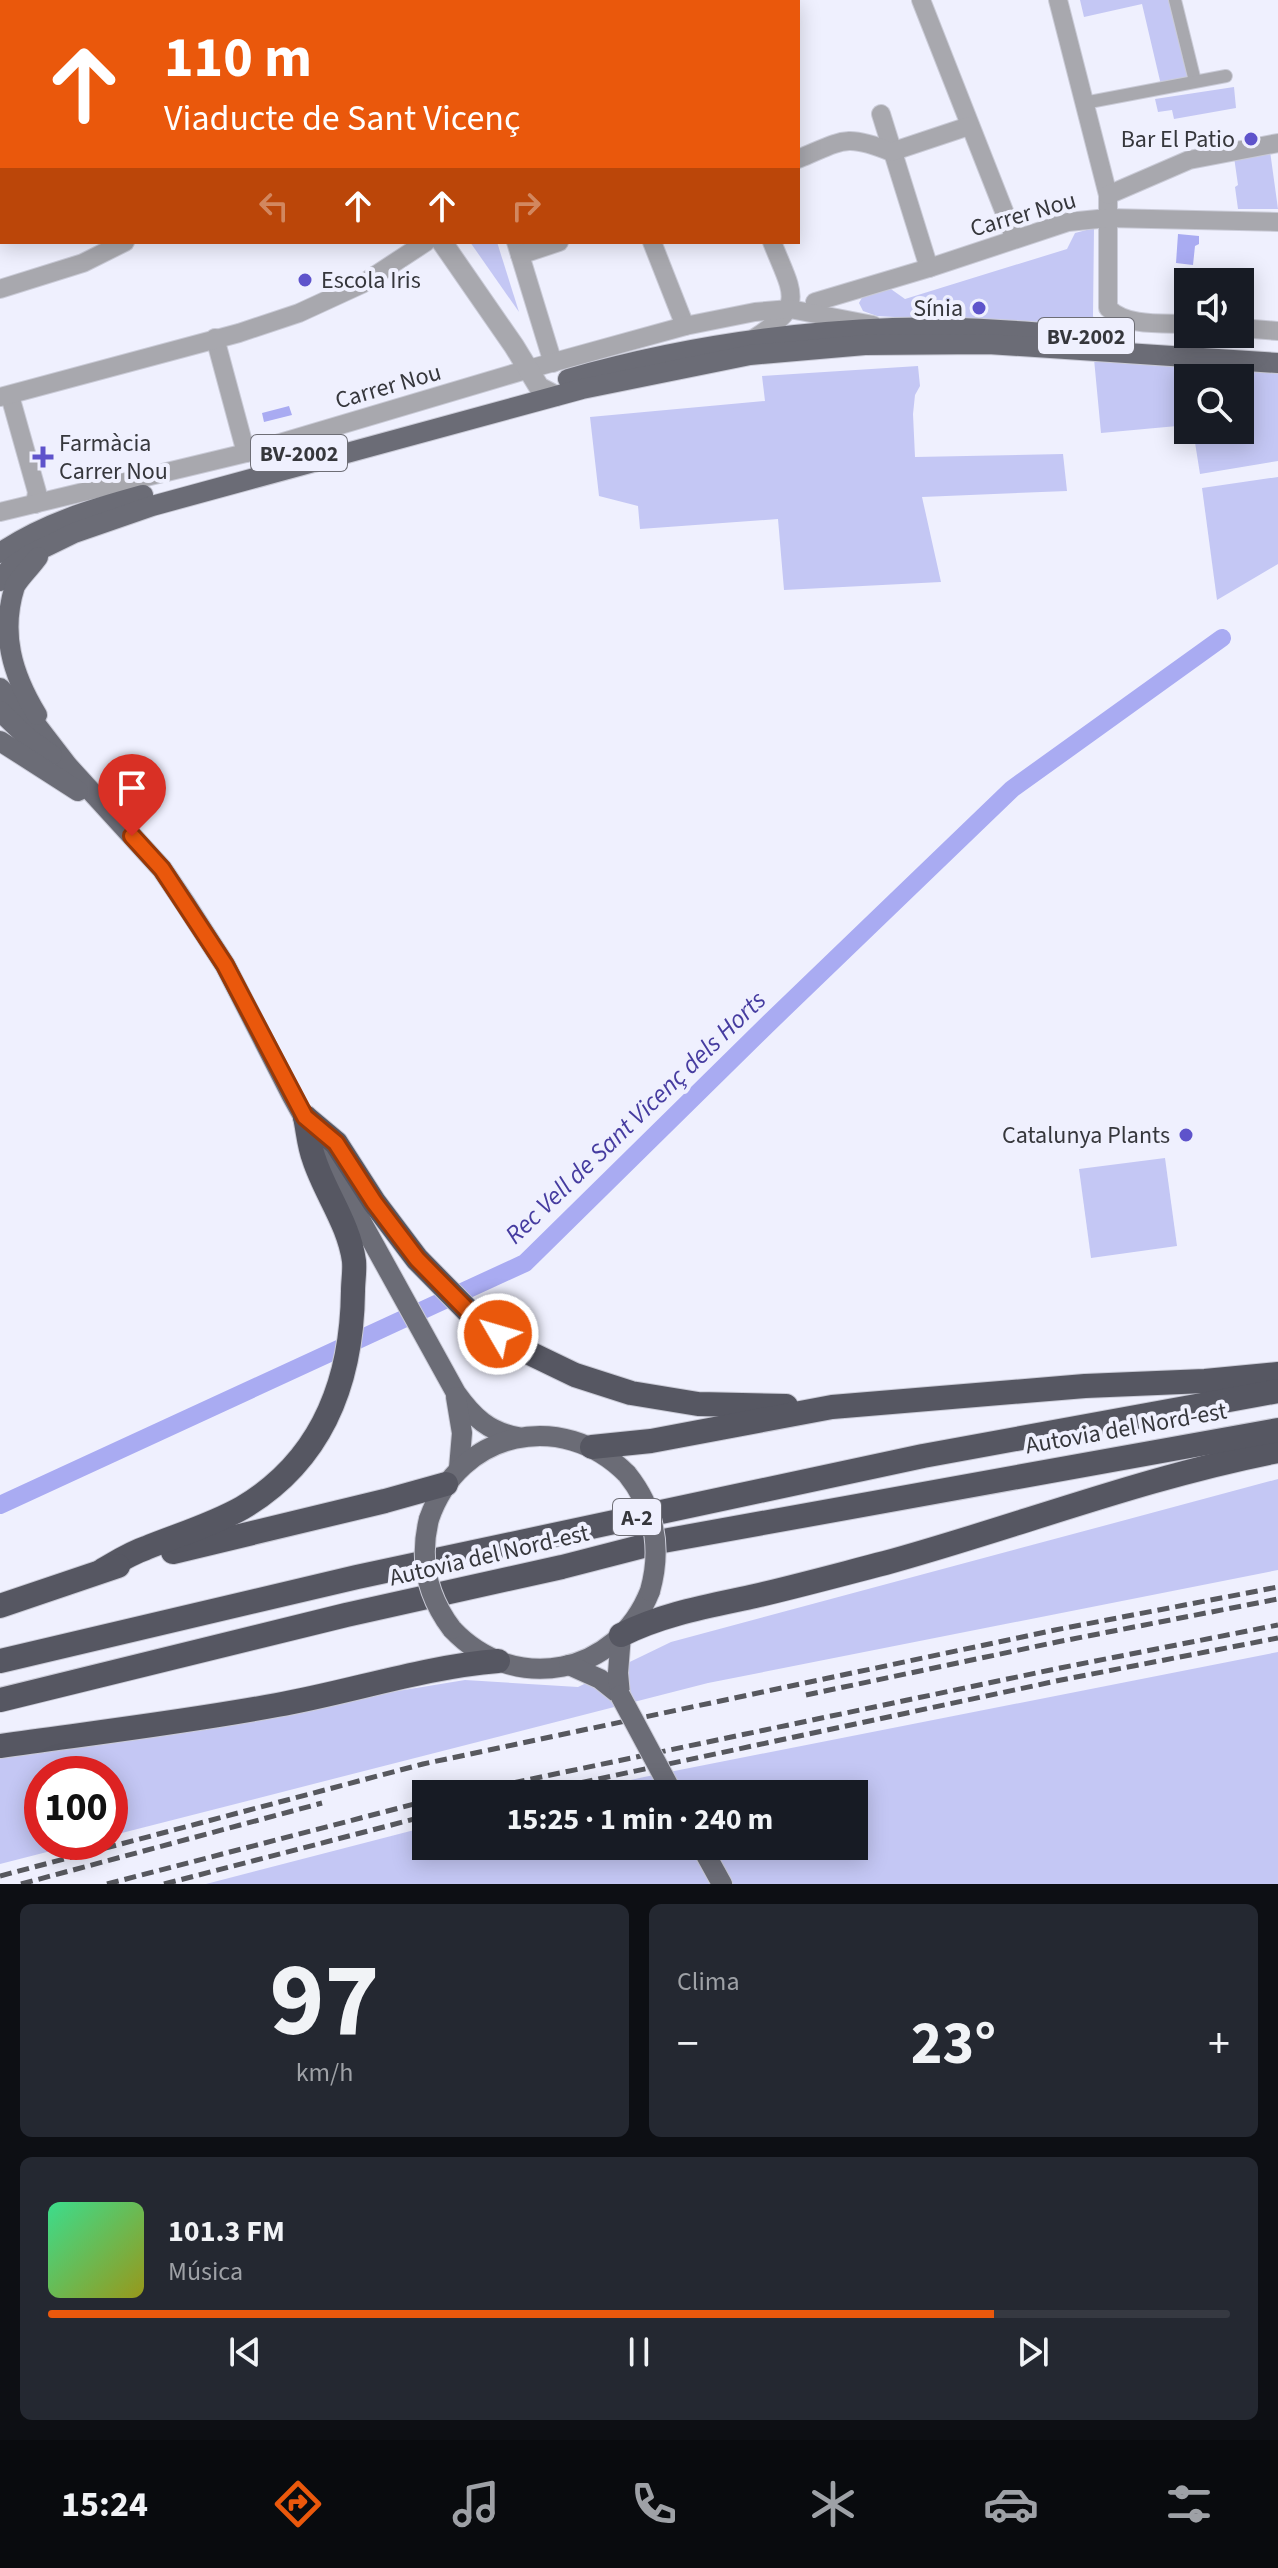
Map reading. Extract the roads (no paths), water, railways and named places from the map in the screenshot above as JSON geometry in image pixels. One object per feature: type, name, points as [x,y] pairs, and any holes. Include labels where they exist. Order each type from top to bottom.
[{"type":"highway","points":[[305,1117],[336,1143],[374,1202],[417,1259],[477,1320],[519,1348],[575,1375],[631,1393],[698,1404],[832,1407]]},
{"type":"highway","points":[[103,1570],[143,1549],[193,1531],[243,1507],[284,1476],[321,1432],[335,1402],[348,1358],[354,1261],[347,1234],[313,1158],[305,1117]]},
{"type":"highway","points":[[592,1447],[651,1441],[832,1407],[1278,1374]]},
{"type":"highway","name":"Autovia del Nord-est","points":[[0,1661],[357,1577],[923,1456],[1278,1391]]},
{"type":"highway","name":"Autovia del Nord-est","points":[[0,1700],[663,1541],[1278,1430]]},
{"type":"highway","points":[[621,1635],[657,1619],[811,1583],[937,1549],[1170,1477],[1230,1460],[1278,1451]]},
{"type":"highway","points":[[0,1606],[103,1570],[385,1501],[453,1476]]},
{"type":"highway","points":[[0,1746],[279,1705],[383,1680],[498,1661]]},
{"type":"main road","name":"BV-2002","points":[[756,346],[965,328],[1278,351]]},
{"type":"main road","name":"BV-2002","points":[[0,553],[39,529],[67,517],[541,384],[615,382],[788,337],[820,333],[889,336],[1278,363]]},
{"type":"main road","name":"BV-2002","points":[[0,581],[10,568],[74,533],[541,384]]},
{"type":"main road","points":[[44,548],[11,594],[4,643],[14,678],[68,766]]},
{"type":"main road","points":[[0,688],[162,869],[225,965],[456,1393],[466,1408],[489,1429],[518,1437]]},
{"type":"main road","points":[[0,711],[29,739],[68,766]]},
{"type":"main road","points":[[0,741],[55,774],[117,820]]},
{"type":"main road","points":[[453,1476],[487,1448],[518,1437],[548,1435],[592,1447],[610,1458],[627,1474],[644,1500],[654,1529],[657,1560],[650,1591],[637,1617],[602,1651],[569,1665],[533,1669],[498,1661],[473,1648],[452,1629],[437,1607],[425,1571],[424,1544],[429,1519],[453,1476],[462,1433],[456,1393]]},
{"type":"main road","points":[[621,1635],[620,1695],[666,1780]]},
{"type":"main road","points":[[569,1665],[600,1679],[620,1695]]},
{"type":"main road","points":[[709,1860],[722,1884]]},
{"type":"street","points":[[921,0],[1015,239]]},
{"type":"street","points":[[1058,0],[1108,195],[1108,308],[1130,320],[1174,323]]},
{"type":"street","points":[[1175,0],[1195,81]]},
{"type":"street","points":[[1084,103],[1226,76]]},
{"type":"street","points":[[881,114],[929,268]]},
{"type":"street","points":[[800,158],[840,141],[853,139],[864,140],[891,152],[969,126]]},
{"type":"street","name":"Carrer Nou","points":[[1108,195],[1189,160],[1278,143]]},
{"type":"street","name":"Carrer Nou","points":[[0,512],[541,384],[553,363],[685,326],[755,312],[801,307],[1068,222],[1108,218],[1278,222]]},
{"type":"street","points":[[0,289],[83,263],[121,244]]},
{"type":"street","points":[[35,504],[37,492],[5,397],[269,323],[362,284],[423,244]]},
{"type":"street","points":[[443,244],[541,384]]},
{"type":"street","points":[[545,244],[518,248],[553,363]]},
{"type":"street","points":[[653,244],[685,326]]},
{"type":"street","points":[[773,244],[801,307],[820,333]]},
{"type":"street","points":[[859,288],[853,305],[854,313],[862,323]]},
{"type":"street","points":[[788,337],[801,307]]},
{"type":"street","name":"BV-2002","points":[[756,346],[771,327],[801,307],[862,323],[889,336]]},
{"type":"street","points":[[1254,329],[1278,331]]},
{"type":"street","points":[[215,338],[246,453]]},
{"type":"waterway","name":"Rec Vell de Sant Vicenç dels Horts","points":[[0,1505],[525,1263],[1012,789],[1222,638]]},
{"type":"railway","points":[[0,1876],[423,1764],[1055,1630],[1278,1587]]},
{"type":"railway","points":[[806,1695],[1278,1599]]},
{"type":"railway","points":[[527,1780],[1278,1625]]},
{"type":"railway","points":[[593,1780],[1061,1680],[1278,1638]]},
{"type":"railway","points":[[21,1884],[322,1803]]},
{"type":"railway","points":[[107,1884],[412,1805]]},
{"type":"railway","points":[[164,1884],[412,1820]]},
{"type":"place","name":"Bar El Patio","points":[[1251,139]]},
{"type":"place","name":"Escola Iris","points":[[305,280]]},
{"type":"place","name":"Sínia","points":[[979,308]]},
{"type":"place","name":"Farmàcia Carrer Nou","points":[[43,457]]},
{"type":"place","name":"Catalunya Plants","points":[[1186,1135]]}]
